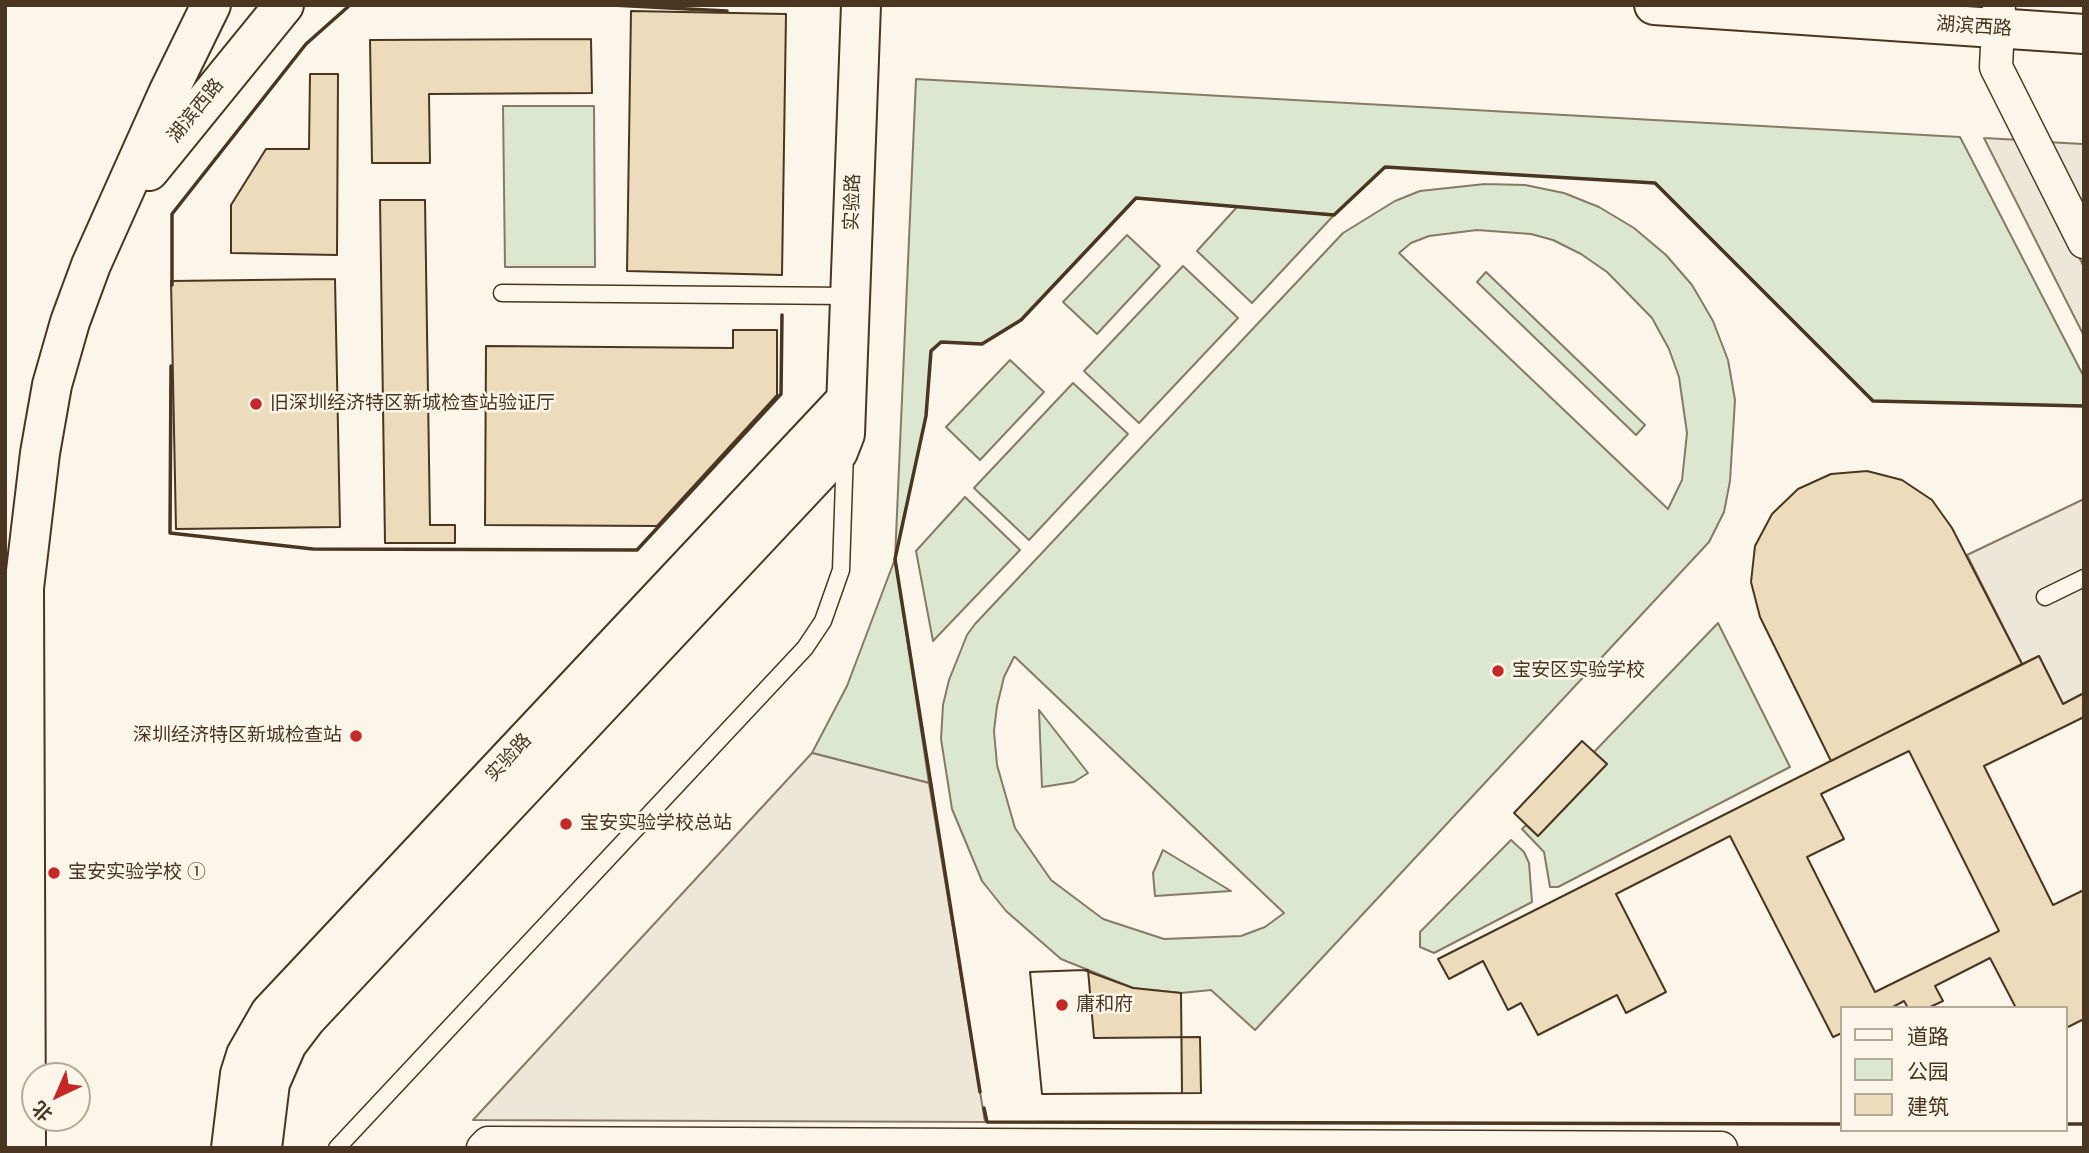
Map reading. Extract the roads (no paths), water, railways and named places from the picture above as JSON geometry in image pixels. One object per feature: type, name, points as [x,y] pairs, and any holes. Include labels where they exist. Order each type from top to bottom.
[{"type":"street","points":[[26,1148],[24,588],[40,453],[52,385],[70,322],[91,265],[152,125],[211,5]]},
{"type":"street","name":"湖滨西路","points":[[112,221],[169,144],[284,5]]},
{"type":"street","name":"实验路","points":[[262,1148],[270,1083],[287,1044],[306,1020],[838,452],[845,417],[861,5]]},
{"type":"street","name":"湖滨西路","points":[[1654,5],[1998,17],[2084,34]]},
{"type":"street","points":[[1998,17],[1996,67],[2084,242]]},
{"type":"street","name":"实验路","points":[[231,1148],[240,1074],[246,1055],[271,1013],[845,417]]},
{"type":"street","points":[[483,1148],[488,1143],[1721,1148]]},
{"type":"lane","points":[[502,293],[849,296]]},
{"type":"lane","points":[[337,1148],[805,648],[823,621],[841,570],[845,417]]},
{"type":"lane","points":[[2045,597],[2084,578]]},
{"type":"place","name":"旧深圳经济特区新城检查站验证厅","points":[[256,404]]},
{"type":"place","name":"宝安区实验学校","points":[[1498,671]]},
{"type":"place","name":"深圳经济特区新城检查站","points":[[356,736]]},
{"type":"place","name":"宝安实验学校总站","points":[[566,824]]},
{"type":"place","name":"宝安实验学校 ①","points":[[54,873]]},
{"type":"place","name":"庸和府","points":[[1062,1005]]}]
